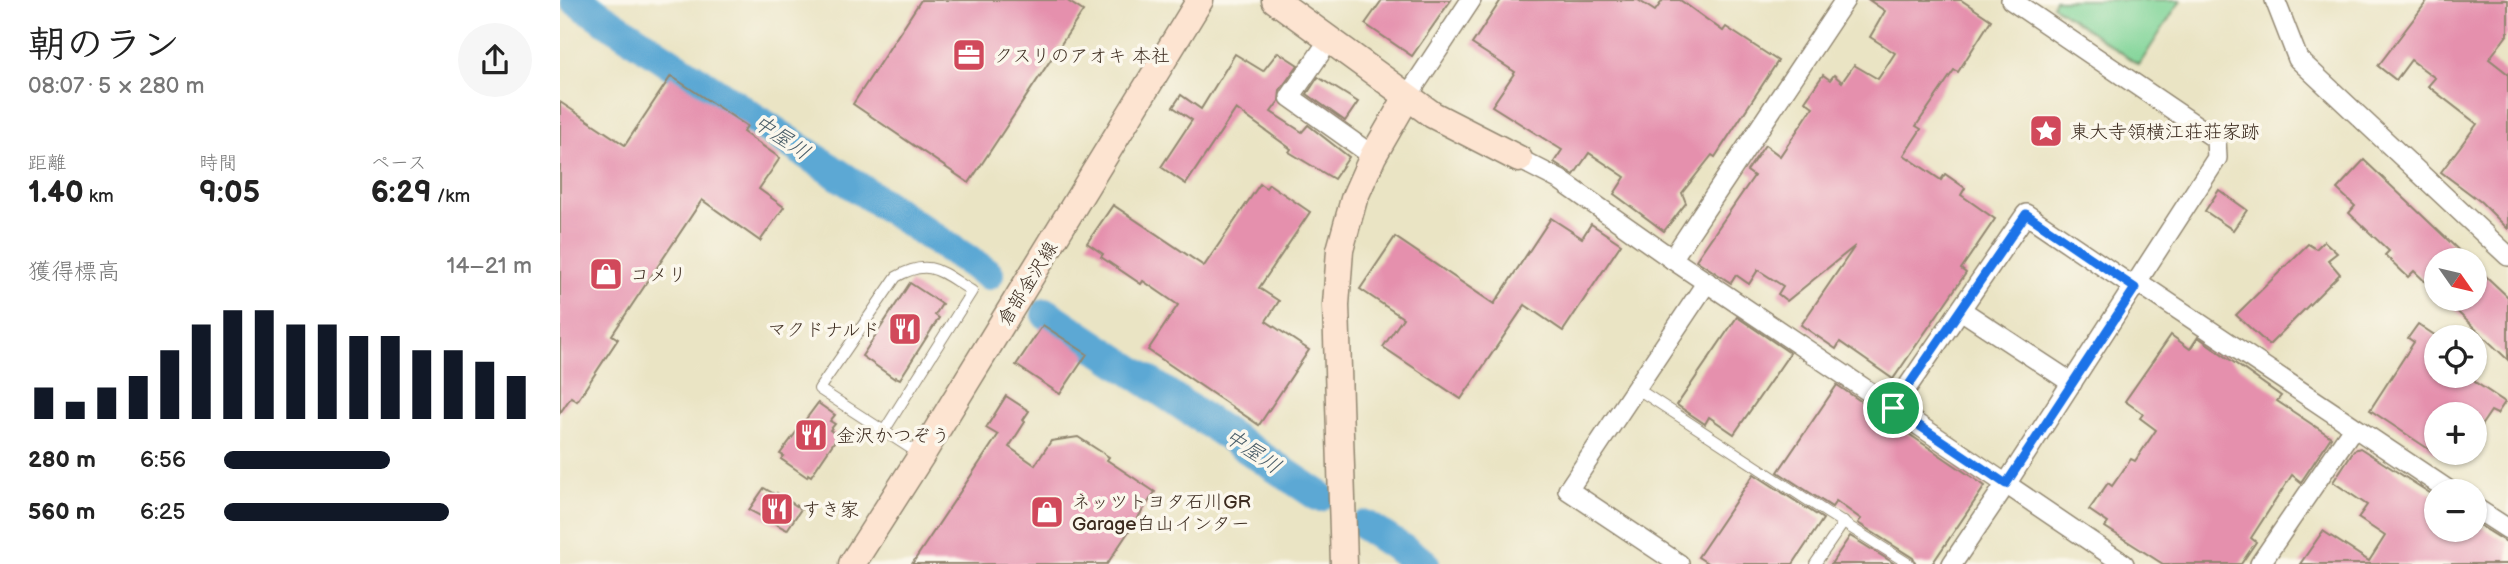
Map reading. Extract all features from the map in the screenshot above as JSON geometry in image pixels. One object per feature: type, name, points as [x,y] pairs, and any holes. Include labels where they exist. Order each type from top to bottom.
[{"type":"street","name":"倉部金沢線","points":[[852,564],[1200,0]]},
{"type":"street","points":[[1275,0],[1433,116],[1560,180],[1672,259],[2124,564]]},
{"type":"street","points":[[1344,564],[1336,305],[1340,250],[1354,198],[1373,156],[1407,97],[1471,0]]},
{"type":"street","points":[[1672,259],[1844,0]]},
{"type":"street","points":[[1952,564],[2137,285],[2217,158],[2216,139],[2011,0]]},
{"type":"street","points":[[2275,0],[2298,59],[2508,256]]},
{"type":"street","points":[[1329,39],[1290,97],[1373,156]]},
{"type":"street","points":[[1893,408],[2026,214],[2431,479]]},
{"type":"street","points":[[1679,564],[1568,490],[1707,282]]},
{"type":"street","points":[[1961,310],[2072,383]]},
{"type":"street","points":[[2260,564],[2353,428]]},
{"type":"street","points":[[2487,515],[2508,529]]},
{"type":"lane","points":[[884,431],[972,291],[933,267],[908,270],[895,277],[819,389],[921,456]]},
{"type":"lane","points":[[1636,388],[1909,564]]},
{"type":"lane","points":[[1815,564],[1844,522]]},
{"type":"green space","points":[[2055,0],[2181,0],[2139,65],[2052,5]]},
{"type":"building","name":"クスリのアオキ 本社","points":[[921,0],[1066,0],[1083,11],[969,183],[853,104]]},
{"type":"building","points":[[1382,0],[1451,0],[1412,56],[1365,24]]},
{"type":"building","points":[[1501,0],[1638,0],[1655,11],[1663,0],[1680,0],[1723,31],[1726,27],[1778,61],[1715,157],[1712,155],[1682,193],[1686,203],[1664,231],[1614,194],[1625,177],[1589,153],[1574,175],[1554,162],[1562,150],[1492,106],[1515,72],[1472,44]]},
{"type":"building","points":[[1869,0],[1961,0],[1991,20],[1958,72],[1954,70],[1916,126],[1921,129],[1904,155],[1941,180],[1945,174],[1965,188],[1961,195],[1995,219],[1961,269],[1966,273],[1893,379],[1840,342],[1836,349],[1801,325],[1855,246],[1787,301],[1778,294],[1783,286],[1758,270],[1749,284],[1736,275],[1731,283],[1696,260],[1754,176],[1747,171],[1765,145],[1780,156],[1813,107],[1805,101],[1823,75],[1830,80],[1834,75],[1842,82],[1854,65],[1878,79],[1895,53],[1870,37],[1885,11]]},
{"type":"building","points":[[2428,0],[2508,0],[2508,34],[2489,59],[2508,74],[2508,229],[2481,202],[2441,172],[2477,124],[2428,86],[2435,78],[2411,60],[2396,80],[2378,66]]},
{"type":"building","points":[[1278,52],[1298,65],[1280,90],[1279,101],[1271,112],[1302,132],[1308,125],[1349,157],[1334,179],[1289,152],[1291,149],[1236,109],[1186,184],[1161,167],[1192,120],[1173,107],[1181,95],[1201,109],[1235,54],[1263,71]]},
{"type":"building","name":"コメリ","points":[[671,76],[747,126],[743,132],[780,158],[759,189],[784,207],[760,241],[702,200],[612,335],[618,339],[577,401],[571,397],[560,413],[560,102],[625,145]]},
{"type":"building","points":[[1318,77],[1358,102],[1345,121],[1307,94]]},
{"type":"building","points":[[2364,160],[2456,248],[2424,248],[2424,281],[2414,271],[2408,277],[2385,255],[2389,251],[2349,213],[2355,206],[2337,189]]},
{"type":"building","points":[[1260,184],[1266,188],[1269,184],[1310,212],[1259,288],[1279,301],[1266,321],[1309,350],[1259,425],[1148,350],[1178,305],[1101,257],[1103,254],[1087,243],[1113,205],[1204,266]]},
{"type":"building","points":[[2219,190],[2247,210],[2233,230],[2205,211]]},
{"type":"building","points":[[1551,218],[1582,238],[1591,224],[1621,244],[1563,331],[1525,305],[1461,399],[1383,347],[1403,318],[1360,289],[1395,237],[1494,304]]},
{"type":"building","points":[[2324,241],[2337,253],[2328,260],[2340,274],[2269,345],[2236,315],[2308,244],[2316,249]]},
{"type":"building","points":[[2487,277],[2508,297],[2508,360],[2487,340],[2487,325],[2471,325],[2458,312],[2487,312]]},
{"type":"building","points":[[910,283],[942,304],[935,315],[939,318],[900,379],[895,379],[862,356]]},
{"type":"building","points":[[1737,317],[1790,353],[1734,434],[1709,417],[1705,424],[1677,405]]},
{"type":"building","points":[[2418,324],[2424,328],[2424,388],[2484,388],[2505,402],[2497,414],[2491,411],[2487,417],[2487,402],[2424,402],[2424,446],[2370,410],[2414,342],[2408,338]]},
{"type":"building","points":[[1043,325],[1087,354],[1060,394],[1016,365]]},
{"type":"building","points":[[2171,335],[2190,349],[2198,337],[2281,396],[2277,401],[2331,437],[2301,482],[2292,475],[2251,538],[2256,542],[2241,564],[2163,564],[2105,527],[2108,523],[2089,510],[2108,483],[2112,486],[2131,459],[2135,461],[2156,430],[2140,418],[2143,414],[2125,401]]},
{"type":"building","points":[[1837,385],[1985,486],[1932,564],[1916,564],[1913,558],[1858,523],[1861,519],[1836,501],[1832,507],[1778,472]]},
{"type":"building","points":[[1006,396],[1029,411],[1009,447],[1035,465],[1051,441],[1078,437],[1155,492],[1107,564],[912,564],[998,435],[986,428]]},
{"type":"building","points":[[818,403],[835,415],[830,421],[835,424],[830,430],[838,436],[811,476],[808,474],[807,477],[781,459],[784,456],[780,454]]},
{"type":"building","points":[[2360,448],[2424,489],[2424,542],[2487,542],[2487,530],[2508,543],[2508,564],[2300,564],[2323,531],[2369,561],[2385,536],[2358,518],[2367,505],[2333,482],[2354,450]]},
{"type":"building","points":[[1754,474],[1823,519],[1793,564],[1709,564],[1698,557]]},
{"type":"building","points":[[764,488],[801,509],[787,530],[749,510]]},
{"type":"building","points":[[1850,536],[1895,564],[1831,564]]},
{"type":"waterway","name":"中屋川","points":[[576,0],[988,274]]},
{"type":"waterway","name":"中屋川","points":[[1047,314],[1319,496]]},
{"type":"waterway","name":"中屋川","points":[[1366,526],[1424,564]]},
{"type":"place","name":"クスリのアオキ 本社","points":[[969,55]]},
{"type":"place","name":"東大寺領横江荘荘家跡","points":[[2046,131]]},
{"type":"place","name":"コメリ","points":[[606,274]]},
{"type":"place","name":"マクドナルド","points":[[905,329]]},
{"type":"place","name":"金沢かつぞう","points":[[811,435]]},
{"type":"place","name":"すき家","points":[[777,509]]},
{"type":"place","name":"ネッツトヨタ石川GR Garage白山インター","points":[[1047,512]]},
{"type":"route","points":[[2026,214],[2135,288],[2006,484],[1893,408],[2026,214]]}]
